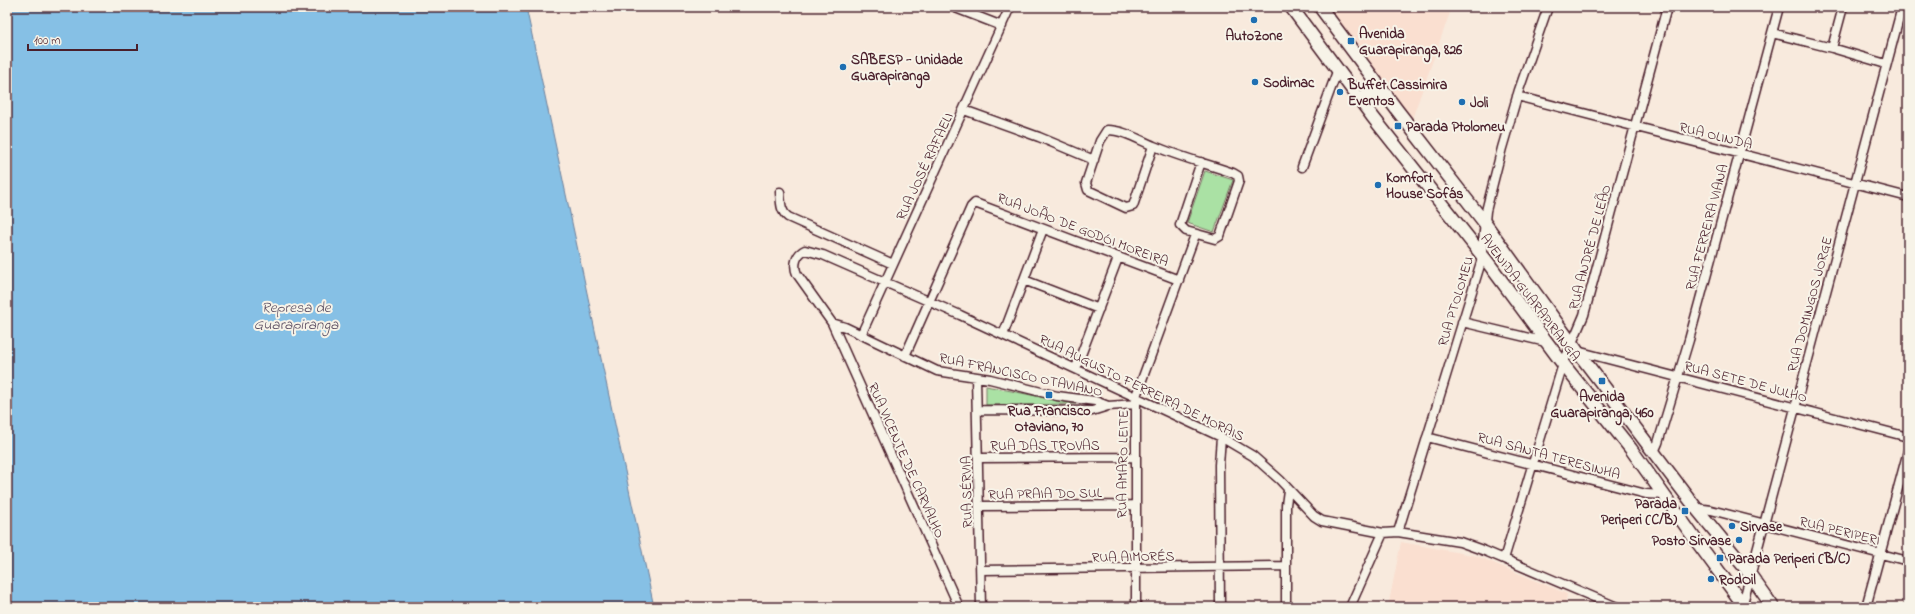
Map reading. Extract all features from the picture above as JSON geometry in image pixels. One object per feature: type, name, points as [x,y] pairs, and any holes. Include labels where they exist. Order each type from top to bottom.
[{"type":"main road","name":"AVENIDA GUARAPIRANGA","points":[[1291,7],[1358,97],[1483,257],[1546,342],[1631,449],[1743,606]]},
{"type":"main road","name":"AVENIDA GUARAPIRANGA","points":[[1320,7],[1397,110],[1484,222],[1575,348],[1772,607]]},
{"type":"main road","points":[[1358,97],[1386,94]]},
{"type":"street","points":[[953,7],[1002,26]]},
{"type":"street","name":"RUA JOSÉ RAFAELI","points":[[861,335],[1010,7]]},
{"type":"street","name":"RUA PTOLOMEU","points":[[1398,532],[1483,257],[1484,222],[1502,148],[1517,96],[1548,7]]},
{"type":"street","name":"RUA ANDRÉ DE LEÃO","points":[[1504,559],[1563,364],[1575,348],[1667,7]]},
{"type":"street","name":"RUA FERREIRA VIANA","points":[[1654,452],[1678,377],[1779,7]]},
{"type":"street","points":[[1832,48],[1843,7]]},
{"type":"street","name":"RUA DOMINGOS JORGE","points":[[1743,606],[1854,182],[1902,7]]},
{"type":"street","points":[[1772,33],[1832,48],[1886,64]]},
{"type":"street","points":[[1302,167],[1338,69]]},
{"type":"street","name":"RUA OLINDA","points":[[1517,96],[1635,128],[1854,182],[1908,197]]},
{"type":"street","points":[[964,110],[1039,136],[1094,160]]},
{"type":"street","points":[[1153,146],[1133,206],[1126,208],[1088,190],[1086,183],[1100,141],[1107,130],[1136,137],[1153,146],[1201,162],[1238,176],[1238,184],[1220,236],[1212,239],[1195,235],[1182,229],[1180,222],[1201,162]]},
{"type":"street","points":[[780,192],[781,207],[784,214],[788,217],[893,264]]},
{"type":"street","name":"RUA JOÃO DE GODÓI MOREIRA","points":[[929,302],[971,207],[977,203],[1179,280]]},
{"type":"street","points":[[1003,335],[1043,229]]},
{"type":"street","name":"RUA AMARO LEITE","points":[[1136,607],[1136,400],[1195,235]]},
{"type":"street","name":"RUA AUGUSTO FERREIRA DE MORAIS","points":[[802,252],[813,251],[929,302],[1076,368],[1136,400],[1222,437],[1253,456],[1280,480],[1314,516],[1322,521],[1383,533],[1398,532],[1460,542],[1617,607]]},
{"type":"street","name":"RUA VICENTE DE CARVALHO","points":[[802,252],[797,257],[794,268],[800,279],[832,324],[959,607]]},
{"type":"street","points":[[1076,368],[1118,258]]},
{"type":"street","points":[[1024,280],[1099,309]]},
{"type":"street","points":[[905,356],[929,302]]},
{"type":"street","points":[[1462,322],[1546,342]]},
{"type":"street","name":"RUA FRANCISCO OTAVIANO","points":[[832,324],[844,327],[937,371],[976,377],[1057,396],[1095,401],[1108,406],[1136,400]]},
{"type":"street","name":"RUA SETE DE JULHO","points":[[1575,348],[1678,377],[1908,437]]},
{"type":"street","name":"RUA SÉRVIA","points":[[976,377],[979,458],[981,607]]},
{"type":"street","points":[[977,410],[1092,410],[1108,406]]},
{"type":"street","points":[[1220,607],[1219,465],[1222,437]]},
{"type":"street","name":"RUA SANTA TERESINHA","points":[[1427,437],[1646,494],[1665,495]]},
{"type":"street","points":[[1866,607],[1908,451]]},
{"type":"street","name":"RUA DAS TROVAS","points":[[979,458],[1135,457]]},
{"type":"street","points":[[1286,607],[1286,505],[1288,490]]},
{"type":"street","name":"RUA PRAIA DO SUL","points":[[979,506],[1135,505]]},
{"type":"street","name":"RUA PERIPERI","points":[[1696,508],[1711,510],[1908,561]]},
{"type":"street","points":[[1350,607],[1383,533]]},
{"type":"street","name":"RUA AIMORÉS","points":[[981,570],[1286,566]]},
{"type":"shaded area","points":[[1328,7],[1452,7],[1412,119],[1404,108]]},
{"type":"shaded area","points":[[1401,542],[1477,556],[1567,594],[1565,607],[1388,607]]},
{"type":"green space","points":[[1205,171],[1233,180],[1214,232],[1187,223]]},
{"type":"green space","points":[[986,386],[1076,404],[986,405]]},
{"type":"water","name":"Represa de Guarapiranga","points":[[7,7],[526,7],[654,607],[7,607]]},
{"type":"place","name":"AutoZone","points":[[1254,20]]},
{"type":"place","name":"Avenida Guarapiranga, 826","points":[[1351,41]]},
{"type":"place","name":"SABESP - Unidade Guarapiranga","points":[[843,67]]},
{"type":"place","name":"Sodimac","points":[[1255,82]]},
{"type":"place","name":"Buffet Cassimira Eventos","points":[[1340,92]]},
{"type":"place","name":"Joli","points":[[1462,102]]},
{"type":"place","name":"Parada Ptolomeu","points":[[1398,126]]},
{"type":"place","name":"Komfort House Sofás","points":[[1378,185]]},
{"type":"place","name":"Avenida Guarapiranga, 460","points":[[1602,381]]},
{"type":"place","name":"Rua Francisco Otaviano, 70","points":[[1049,395]]},
{"type":"place","name":"Parada Periperi (C/B)","points":[[1685,511]]},
{"type":"place","name":"Sirvase","points":[[1732,526]]},
{"type":"place","name":"Posto Sirvase","points":[[1739,540]]},
{"type":"place","name":"Parada Periperi (B/C)","points":[[1720,558]]},
{"type":"place","name":"RodOil","points":[[1711,579]]}]
